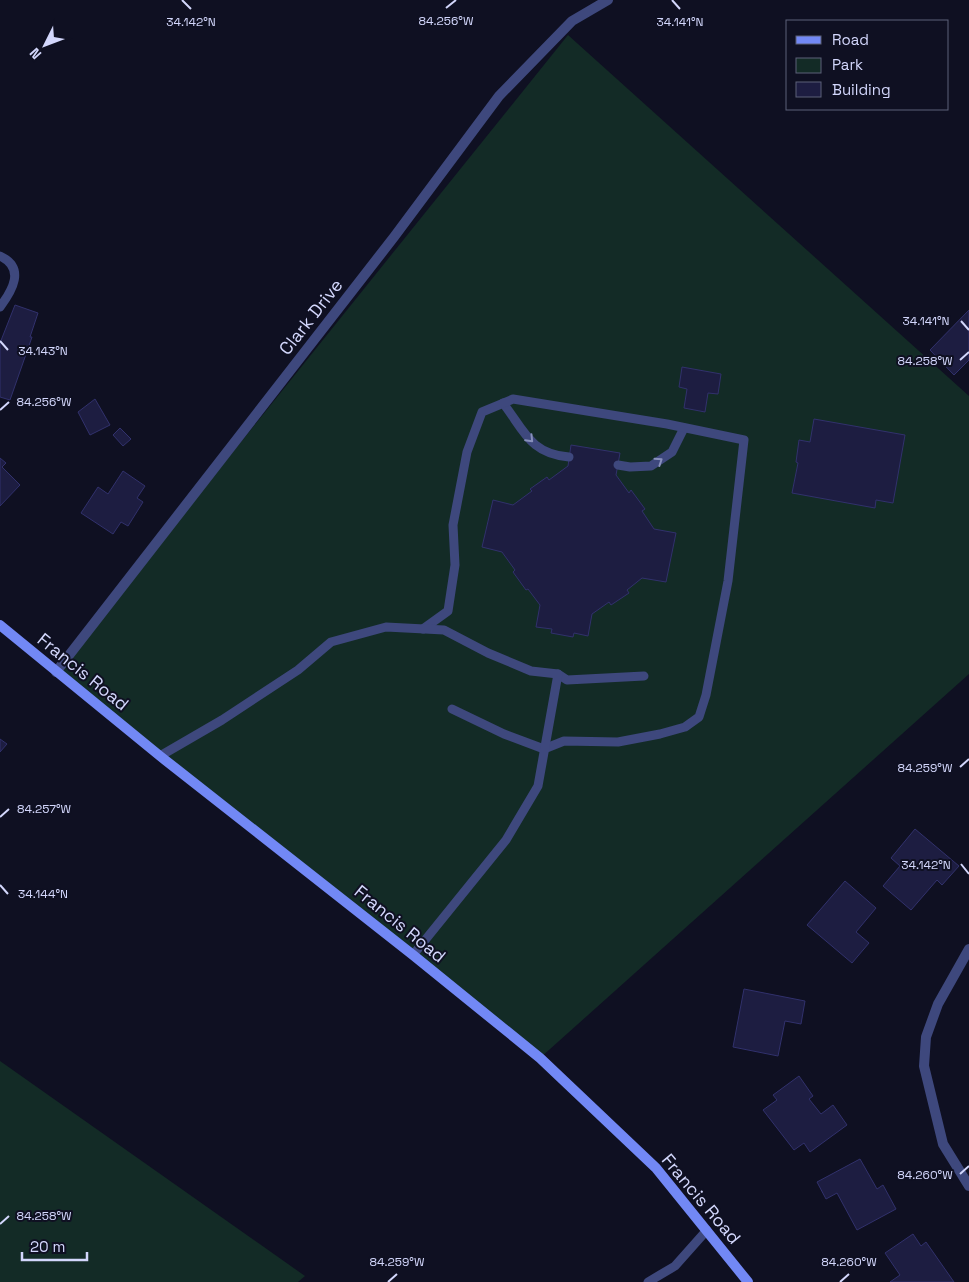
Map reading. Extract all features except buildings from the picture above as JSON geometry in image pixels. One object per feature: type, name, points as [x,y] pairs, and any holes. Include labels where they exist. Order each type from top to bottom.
[{"type":"street","name":"Clark Drive","points":[[56,672],[394,237],[499,96],[572,21],[608,0]]},
{"type":"street","name":"Francis Road","points":[[0,625],[160,756],[413,955],[546,1065],[656,1168],[748,1282]]},
{"type":"street","points":[[969,949],[938,1004],[926,1037],[924,1066],[943,1144],[969,1186]]},
{"type":"lane","points":[[0,256],[10,263],[15,272],[12,290],[0,307]]},
{"type":"lane","points":[[423,629],[448,611],[455,565],[453,526],[467,452],[482,412],[513,400],[684,428],[744,440],[728,581],[706,695],[699,717],[685,727],[652,736],[618,742],[564,741],[544,750],[504,734],[452,709]]},
{"type":"lane","points":[[503,403],[527,437],[543,451],[569,457]]},
{"type":"lane","points":[[618,465],[630,467],[651,466],[672,452],[684,428]]},
{"type":"lane","points":[[160,756],[222,720],[298,670],[332,642],[386,627],[444,630],[488,653],[531,671],[558,674],[567,680],[644,676]]},
{"type":"lane","points":[[413,955],[506,840],[538,786],[558,674]]},
{"type":"lane","points":[[648,1282],[675,1266],[707,1230]]},
{"type":"green space","points":[[568,35],[969,396],[969,674],[540,1058],[56,672]]},
{"type":"green space","points":[[0,1061],[305,1276],[298,1282],[0,1282]]}]
